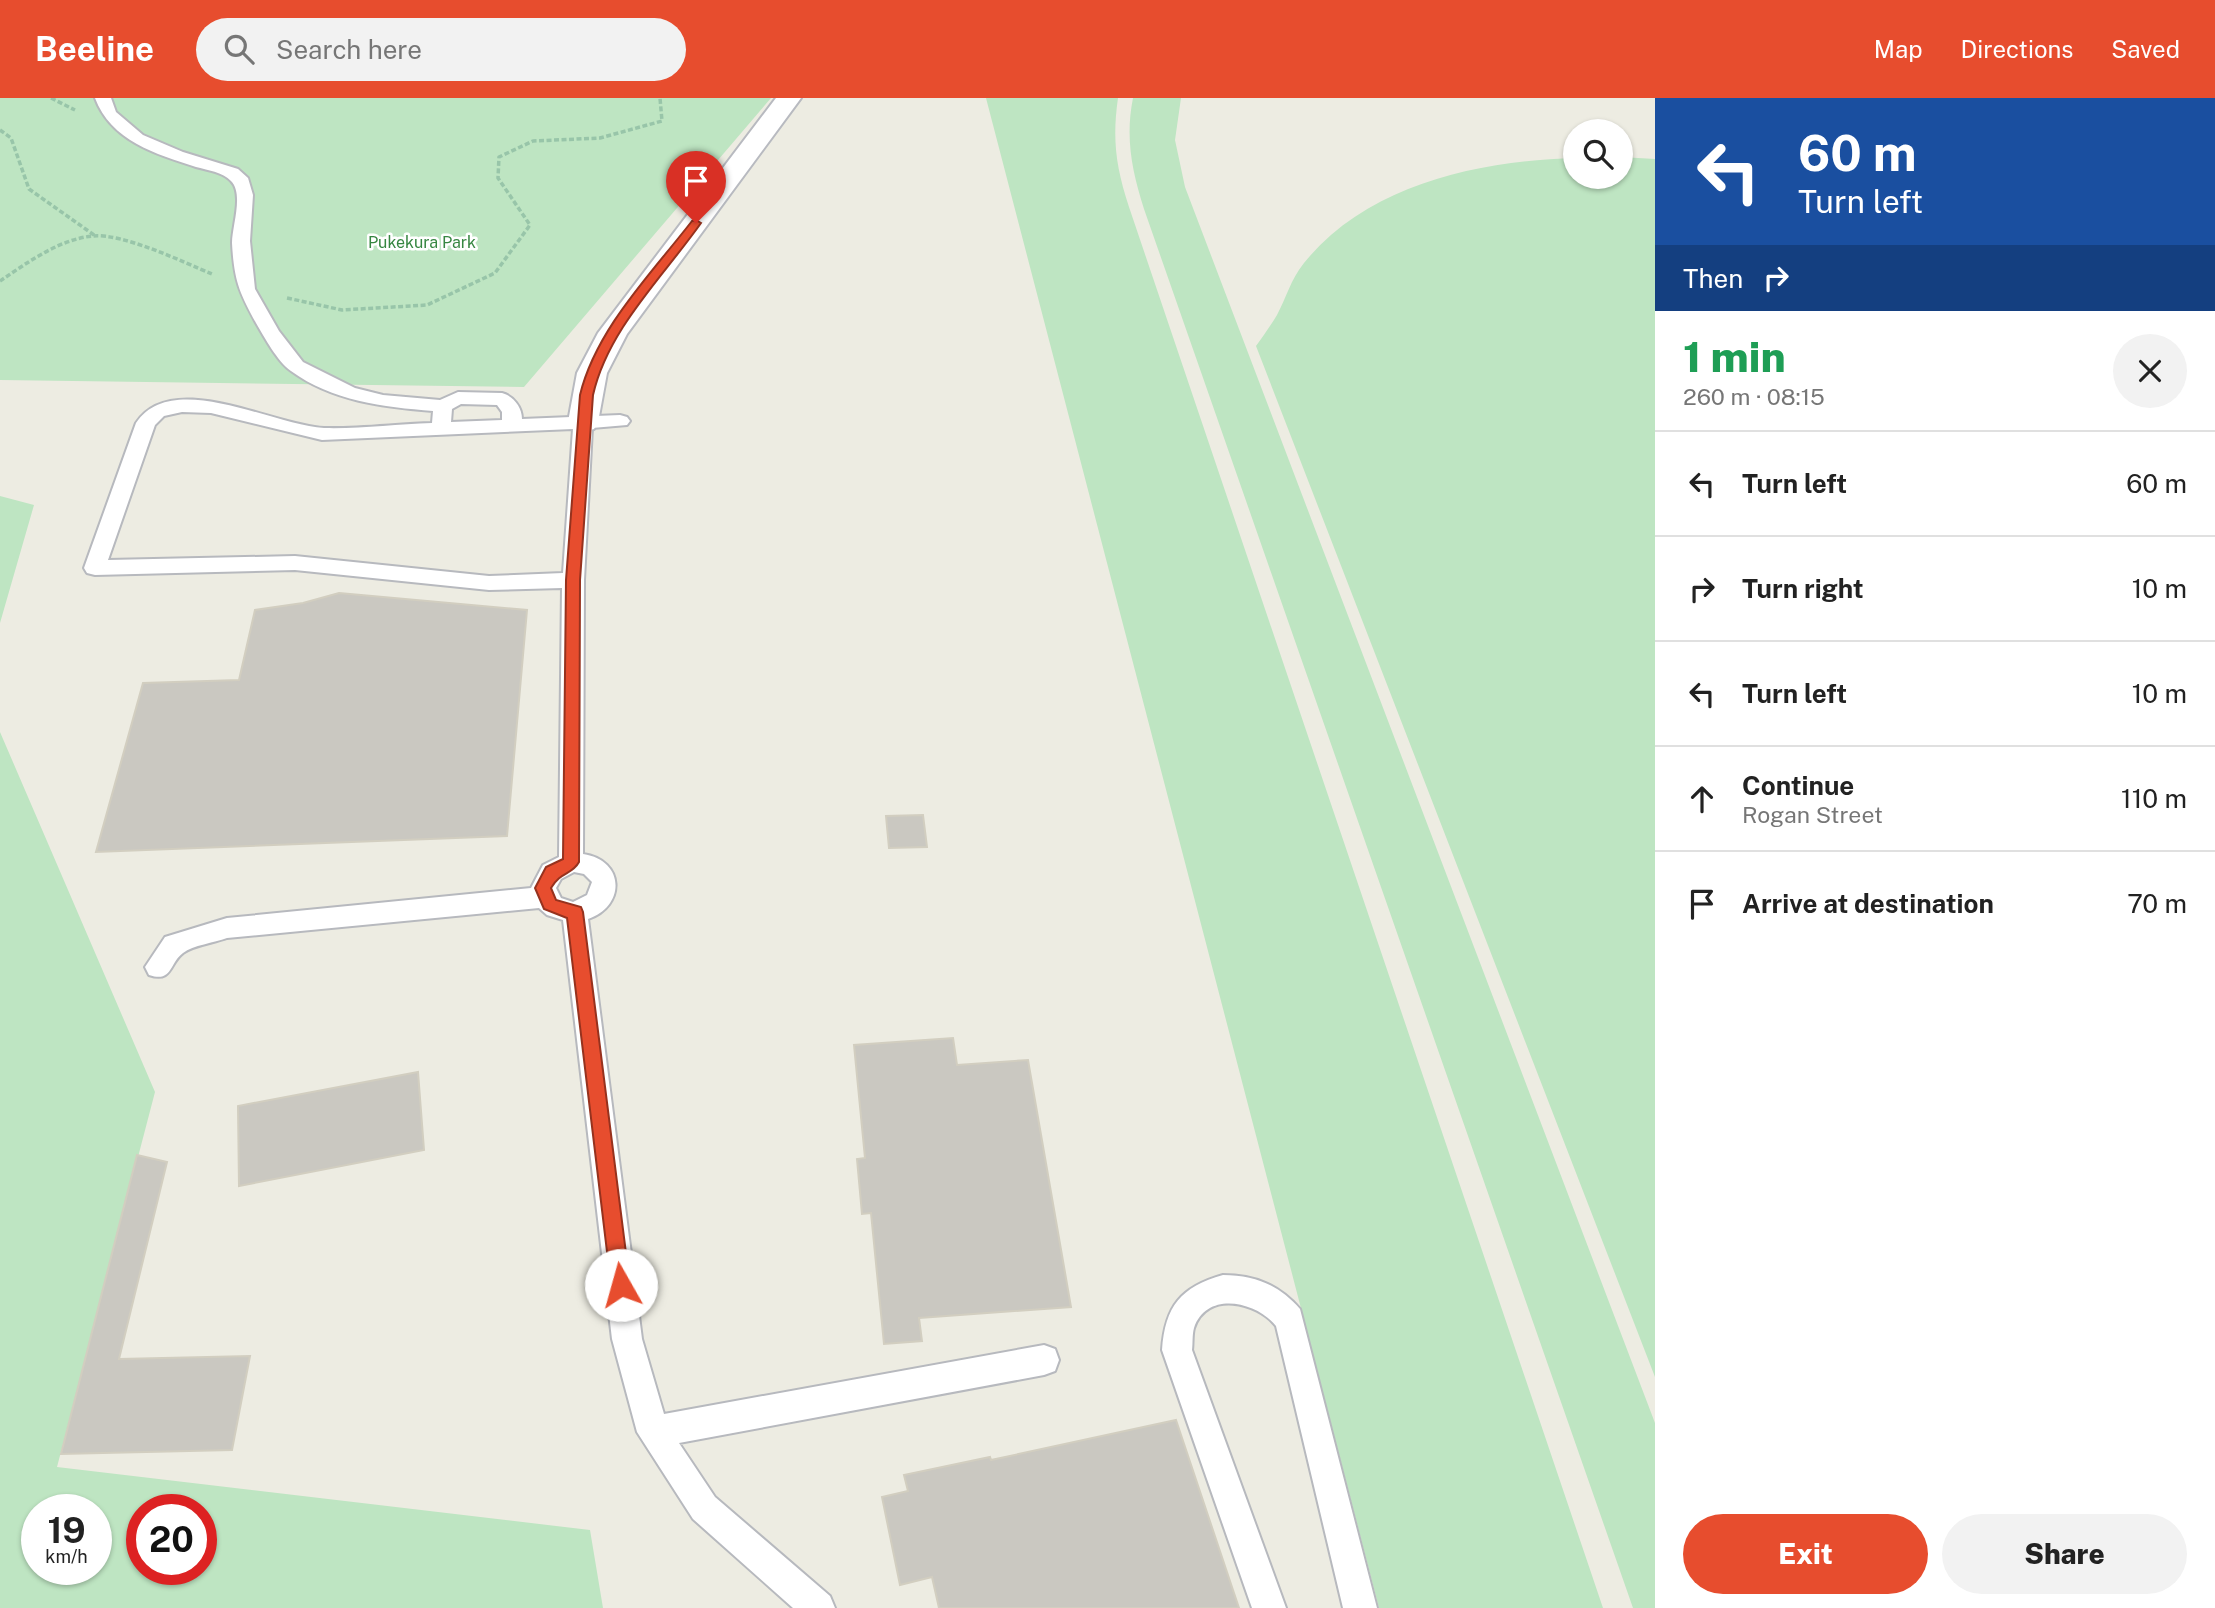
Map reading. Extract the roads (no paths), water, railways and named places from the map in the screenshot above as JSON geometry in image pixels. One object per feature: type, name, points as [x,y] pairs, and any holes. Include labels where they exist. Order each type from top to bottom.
[{"type":"street","points":[[583,422],[592,373],[613,332],[789,98]]},
{"type":"lane","points":[[103,98],[104,105],[119,124],[148,144],[232,173],[242,182],[245,195],[241,241],[246,289],[271,333],[296,366],[349,393],[383,401],[443,406],[458,398],[502,399],[512,411],[506,427]]},
{"type":"lane","points":[[573,580],[489,583],[295,563],[95,568],[146,423],[158,411],[182,406],[211,407],[322,434],[620,421]]},
{"type":"lane","points":[[441,430],[443,406]]},
{"type":"lane","points":[[571,862],[573,580],[583,422]]},
{"type":"lane","points":[[571,862],[592,865],[600,871],[605,883],[604,892],[595,904],[575,912],[559,909],[545,897],[544,884],[548,876],[571,862]]},
{"type":"lane","points":[[158,967],[174,945],[227,928],[545,897]]},
{"type":"lane","points":[[575,912],[628,1339],[653,1432],[704,1508],[818,1608]]},
{"type":"lane","points":[[1269,1608],[1177,1350],[1176,1335],[1181,1318],[1189,1306],[1200,1297],[1219,1290],[1236,1289],[1255,1293],[1275,1303],[1289,1319],[1360,1608]]},
{"type":"lane","points":[[653,1432],[1044,1360]]},
{"type":"park label","name":"Pukekura Park","points":[[422,242]]}]
